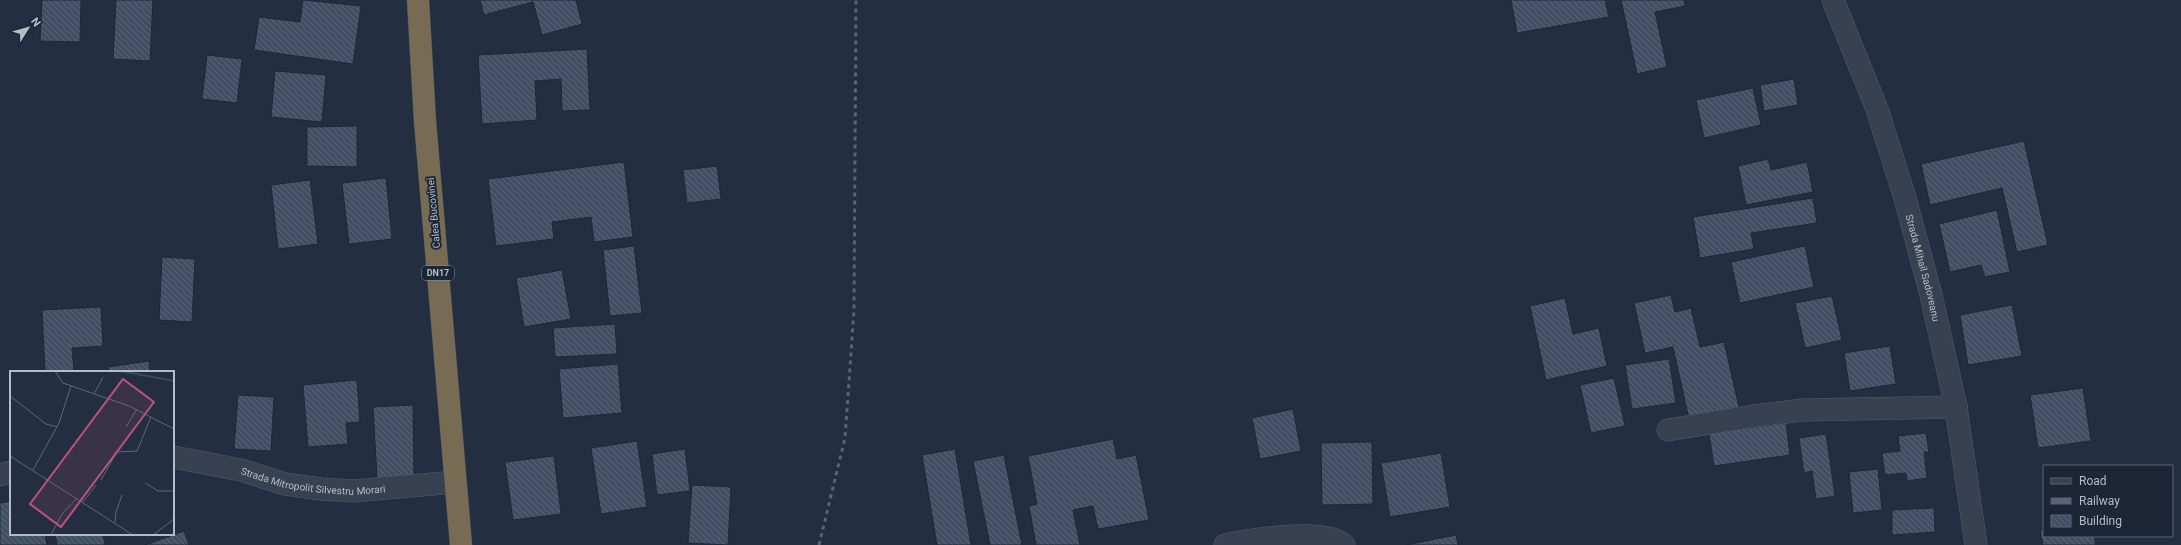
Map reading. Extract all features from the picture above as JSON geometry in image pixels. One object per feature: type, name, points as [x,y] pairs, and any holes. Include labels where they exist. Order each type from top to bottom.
[{"type":"highway","name":"Calea Bucovinei","points":[[418,0],[426,129],[461,545]]},
{"type":"street","name":"Strada Mihail Sadoveanu","points":[[1833,0],[1877,109],[1905,198],[1931,295],[1956,407],[1976,545]]},
{"type":"street","points":[[1668,430],[1753,416],[1803,410],[1956,407]]},
{"type":"street","name":"Strada Mitropolit Silvestru Morari","points":[[174,457],[241,470],[285,484],[321,489],[354,491],[455,482]]},
{"type":"street","points":[[0,474],[10,472]]},
{"type":"street","points":[[1225,545],[1250,540],[1314,535],[1341,542],[1344,545]]},
{"type":"building","points":[[42,0],[81,0],[80,42],[40,41]]},
{"type":"building","points":[[116,0],[153,0],[150,61],[113,59]]},
{"type":"building","points":[[303,0],[361,6],[353,64],[254,50],[259,17],[300,22]]},
{"type":"building","points":[[480,0],[576,0],[582,24],[542,35],[533,2],[484,15]]},
{"type":"building","points":[[1511,0],[1605,0],[1609,17],[1517,33]]},
{"type":"building","points":[[1621,0],[1684,0],[1685,6],[1655,12],[1667,67],[1637,74]]},
{"type":"building","points":[[587,49],[590,110],[562,111],[561,79],[535,81],[537,120],[482,124],[478,55]]},
{"type":"building","points":[[207,55],[242,59],[237,103],[202,99]]},
{"type":"building","points":[[275,71],[326,75],[322,122],[271,117]]},
{"type":"building","points":[[1794,79],[1798,105],[1764,111],[1760,85]]},
{"type":"building","points":[[1753,88],[1761,125],[1704,138],[1696,100]]},
{"type":"building","points":[[357,126],[357,167],[307,166],[307,127]]},
{"type":"building","points":[[2024,141],[2048,245],[2017,252],[2002,188],[1930,205],[1921,164]]},
{"type":"building","points":[[1768,159],[1771,170],[1807,162],[1813,192],[1746,205],[1738,166]]},
{"type":"building","points":[[624,162],[633,237],[594,242],[591,217],[552,222],[554,239],[496,246],[488,179]]},
{"type":"building","points":[[717,166],[721,199],[687,203],[683,170]]},
{"type":"building","points":[[386,178],[392,239],[349,244],[342,183]]},
{"type":"building","points":[[310,180],[318,244],[278,249],[271,185]]},
{"type":"building","points":[[1813,198],[1817,223],[1751,233],[1754,249],[1700,258],[1693,217]]},
{"type":"building","points":[[1997,210],[2010,272],[1985,277],[1981,265],[1950,272],[1939,224]]},
{"type":"building","points":[[634,246],[642,313],[610,316],[603,250]]},
{"type":"building","points":[[1805,246],[1814,287],[1740,303],[1731,262]]},
{"type":"building","points":[[162,257],[195,259],[192,322],[159,320]]},
{"type":"building","points":[[562,270],[571,319],[524,327],[516,278]]},
{"type":"building","points":[[1671,295],[1675,312],[1691,308],[1700,347],[1724,342],[1739,407],[1689,419],[1673,347],[1645,353],[1634,303]]},
{"type":"building","points":[[1832,296],[1842,340],[1805,348],[1795,303]]},
{"type":"building","points":[[1565,298],[1573,334],[1599,328],[1607,366],[1546,380],[1530,306]]},
{"type":"building","points":[[2012,305],[2022,356],[1968,365],[1960,315]]},
{"type":"building","points":[[101,307],[103,346],[72,348],[74,371],[45,371],[42,310]]},
{"type":"building","points":[[615,324],[617,354],[555,357],[553,328]]},
{"type":"building","points":[[1890,346],[1896,384],[1850,391],[1844,353]]},
{"type":"building","points":[[1669,359],[1676,403],[1632,409],[1625,365]]},
{"type":"building","points":[[149,361],[150,371],[109,371],[108,367]]},
{"type":"building","points":[[618,364],[622,413],[563,418],[559,369]]},
{"type":"building","points":[[1614,378],[1625,426],[1591,433],[1580,385]]},
{"type":"building","points":[[357,380],[360,422],[346,423],[348,444],[308,447],[303,385]]},
{"type":"building","points":[[2083,388],[2091,441],[2038,448],[2030,395]]},
{"type":"building","points":[[238,395],[274,397],[271,451],[234,449]]},
{"type":"building","points":[[413,405],[414,476],[377,478],[373,407]]},
{"type":"building","points":[[1293,409],[1301,451],[1260,459],[1252,418]]},
{"type":"building","points":[[1786,423],[1790,455],[1714,466],[1709,433]]},
{"type":"building","points":[[1926,433],[1929,452],[1924,452],[1927,478],[1907,481],[1906,473],[1885,475],[1882,453],[1900,451],[1898,436]]},
{"type":"building","points":[[1826,434],[1835,496],[1816,499],[1812,471],[1804,473],[1799,438]]},
{"type":"building","points":[[1113,439],[1117,459],[1136,455],[1149,520],[1098,529],[1093,506],[1073,510],[1080,545],[1036,545],[1029,506],[1037,504],[1028,456]]},
{"type":"building","points":[[637,441],[647,507],[601,514],[591,448]]},
{"type":"building","points":[[1372,442],[1373,504],[1322,505],[1321,443]]},
{"type":"building","points":[[685,449],[690,491],[657,495],[652,454]]},
{"type":"building","points":[[955,449],[971,545],[937,545],[922,455]]},
{"type":"building","points":[[1441,453],[1450,507],[1390,517],[1381,463]]},
{"type":"building","points":[[1004,455],[1022,545],[990,545],[973,461]]},
{"type":"building","points":[[554,456],[561,514],[513,520],[505,462]]},
{"type":"building","points":[[1878,469],[1882,510],[1853,513],[1849,472]]},
{"type":"building","points":[[692,485],[731,487],[728,545],[688,543]]},
{"type":"building","points":[[10,501],[10,535],[45,535],[47,545],[0,545],[0,503]]},
{"type":"building","points":[[1934,508],[1935,532],[1892,535],[1892,510]]},
{"type":"building","points":[[2043,530],[2043,537],[2094,537],[2096,545],[2043,545],[2040,531]]},
{"type":"building","points":[[184,531],[189,545],[145,545],[174,535]]},
{"type":"building","points":[[55,535],[103,535],[105,545],[57,545]]},
{"type":"building","points":[[1456,535],[1458,545],[1406,545]]},
{"type":"railway","points":[[819,545],[845,438],[854,310],[856,0]]}]
